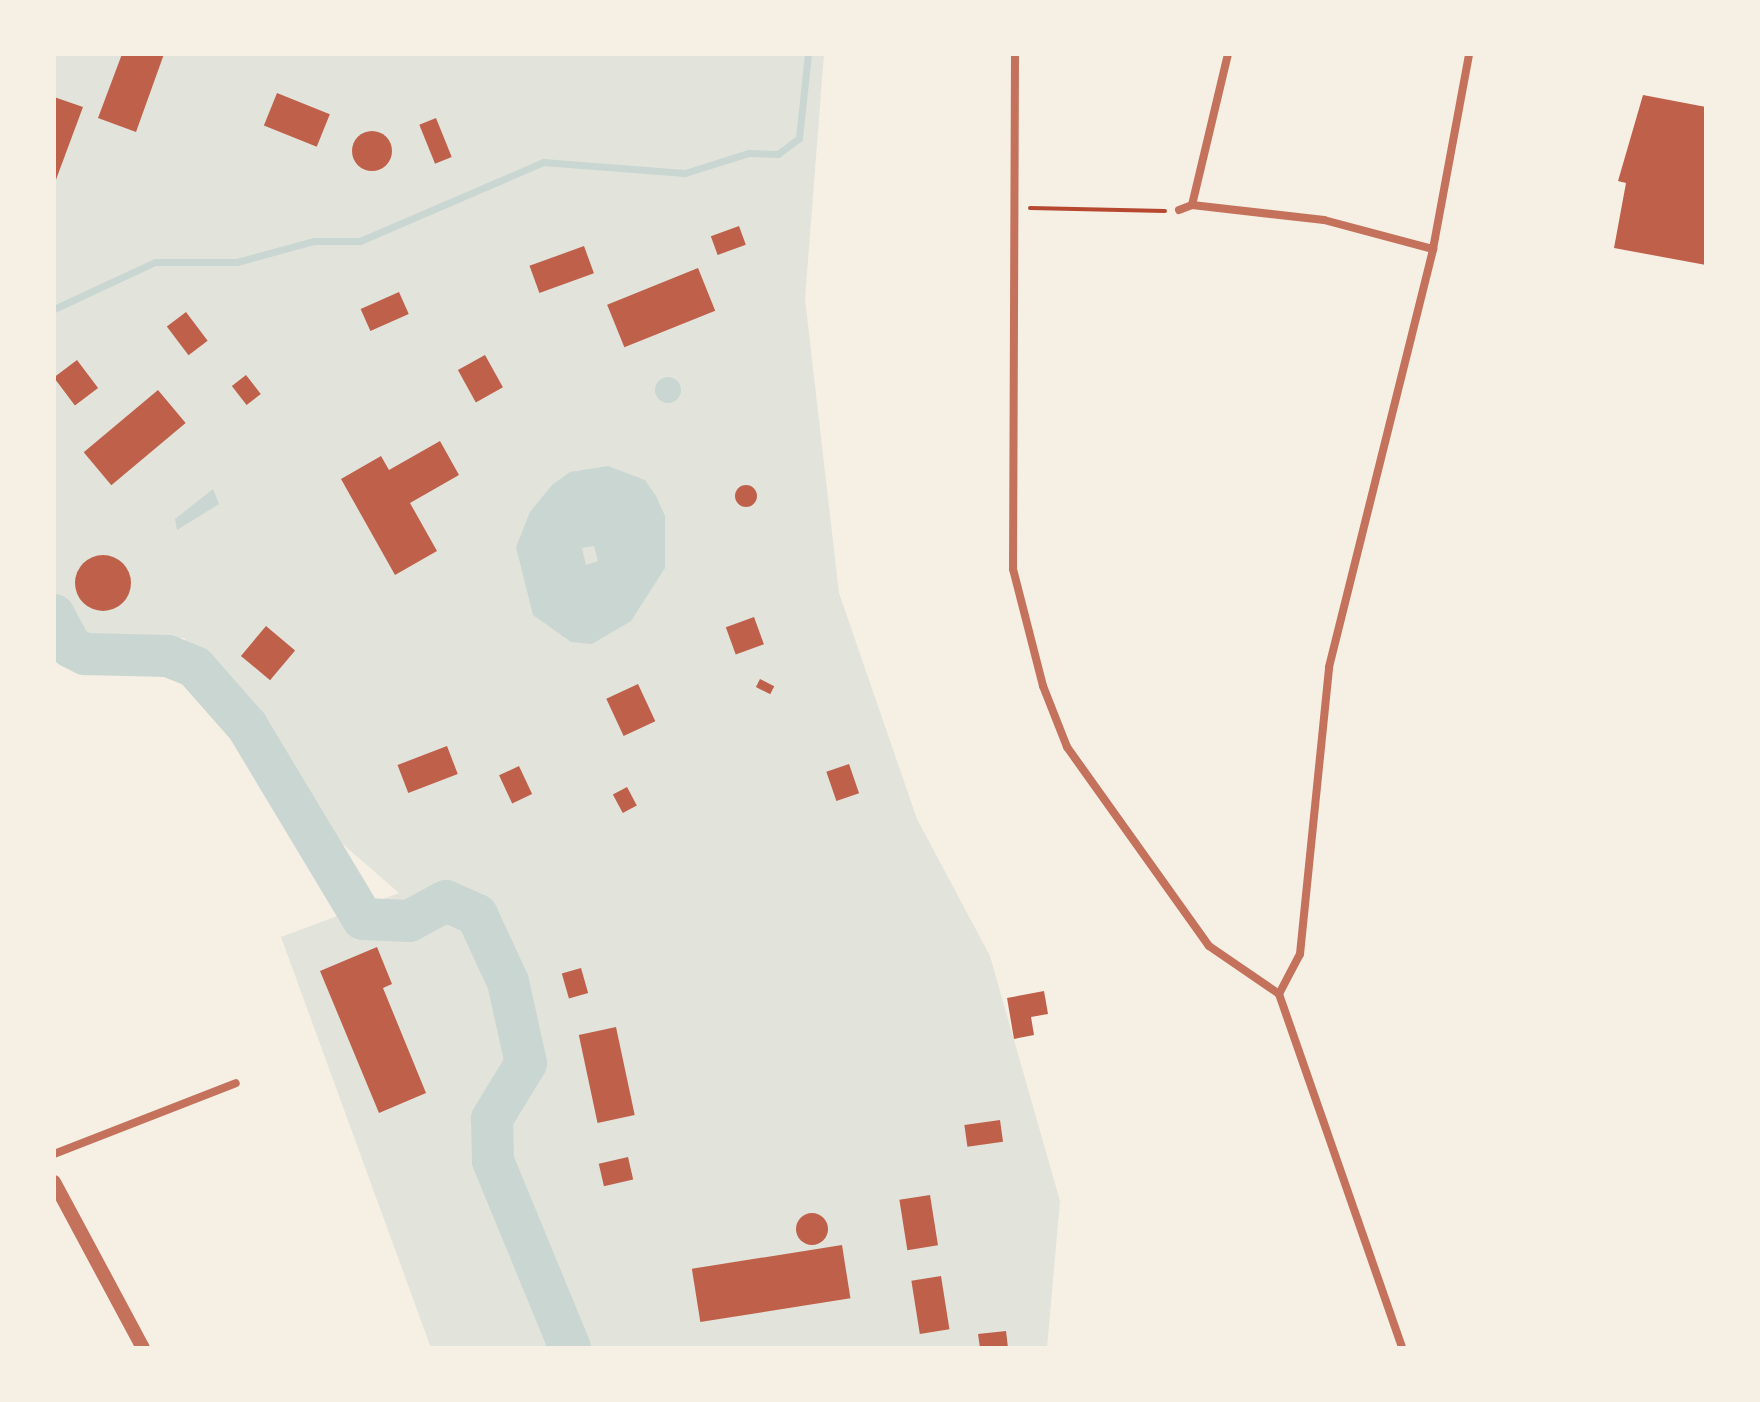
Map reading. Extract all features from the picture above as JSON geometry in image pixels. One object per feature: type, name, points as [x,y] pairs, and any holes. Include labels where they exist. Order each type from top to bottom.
[{"type":"street","points":[[1015,54],[1013,569],[1043,686],[1067,747],[1209,946],[1279,994],[1402,1348]]},
{"type":"street","points":[[1192,205],[1228,54]]},
{"type":"street","points":[[1279,994],[1300,954],[1329,667],[1433,249],[1469,54]]},
{"type":"street","points":[[1179,210],[1192,205],[1324,220],[1433,249]]},
{"type":"street","points":[[54,1154],[236,1083]]},
{"type":"street","points":[[54,1182],[143,1348]]},
{"type":"path","points":[[1015,207],[1179,210]]},
{"type":"shaded area","points":[[54,54],[824,54],[805,299],[839,593],[917,819],[990,956],[1060,1201],[1047,1348],[431,1348],[281,937],[399,893],[323,827],[267,732],[184,638],[80,636],[54,593]]},
{"type":"shaded area","points":[[668,377],[677,381],[681,390],[677,399],[668,403],[659,399],[655,390],[659,381]]},
{"type":"shaded area","points":[[608,466],[645,480],[665,516],[665,568],[631,621],[592,644],[571,642],[533,615],[516,547],[530,512],[552,485],[570,472]],"holes":[[[594,546],[598,561],[586,565],[582,548]]]},
{"type":"shaded area","points":[[213,489],[219,504],[177,530],[175,519]]},
{"type":"building","points":[[122,54],[164,54],[136,132],[98,118]]},
{"type":"building","points":[[277,93],[330,114],[317,147],[264,125]]},
{"type":"building","points":[[1643,95],[1706,107],[1706,265],[1614,248],[1626,183],[1618,181]]},
{"type":"building","points":[[54,97],[83,107],[54,185]]},
{"type":"building","points":[[436,118],[452,157],[435,164],[419,125]]},
{"type":"building","points":[[372,131],[386,137],[392,151],[386,165],[372,171],[358,165],[352,151],[358,137]]},
{"type":"building","points":[[739,226],[746,245],[718,255],[711,236]]},
{"type":"building","points":[[584,246],[594,273],[539,293],[529,266]]},
{"type":"building","points":[[698,268],[715,311],[624,347],[607,305]]},
{"type":"building","points":[[399,292],[409,314],[370,331],[361,309]]},
{"type":"building","points":[[186,312],[208,341],[188,355],[167,326]]},
{"type":"building","points":[[485,355],[503,387],[476,402],[458,370]]},
{"type":"building","points":[[77,360],[98,388],[75,405],[54,377]]},
{"type":"building","points":[[246,375],[261,394],[247,405],[232,386]]},
{"type":"building","points":[[158,390],[186,423],[111,485],[84,452]]},
{"type":"building","points":[[440,441],[459,475],[410,503],[437,551],[395,575],[341,479],[381,456],[389,470]]},
{"type":"building","points":[[746,485],[754,488],[757,496],[754,504],[746,507],[738,504],[735,496],[738,488]]},
{"type":"building","points":[[103,555],[123,563],[131,583],[123,603],[103,611],[83,603],[75,583],[83,563]]},
{"type":"building","points":[[754,617],[764,644],[736,655],[726,627]]},
{"type":"building","points":[[266,626],[295,650],[270,680],[241,656]]},
{"type":"building","points":[[760,679],[774,686],[770,694],[756,687]]},
{"type":"building","points":[[638,684],[655,721],[624,736],[606,699]]},
{"type":"building","points":[[447,746],[458,774],[408,793],[398,765]]},
{"type":"building","points":[[849,764],[859,793],[836,801],[826,772]]},
{"type":"building","points":[[519,766],[532,794],[512,803],[499,775]]},
{"type":"building","points":[[627,787],[637,806],[623,813],[613,795]]},
{"type":"building","points":[[377,947],[392,984],[383,988],[426,1093],[379,1113],[320,971]]},
{"type":"building","points":[[581,968],[588,993],[569,999],[562,974]]},
{"type":"building","points":[[1044,991],[1048,1014],[1031,1017],[1034,1035],[1014,1039],[1007,998]]},
{"type":"building","points":[[616,1027],[635,1115],[598,1123],[579,1035]]},
{"type":"building","points":[[1000,1120],[1003,1142],[967,1147],[964,1125]]},
{"type":"building","points":[[628,1157],[633,1179],[604,1186],[599,1164]]},
{"type":"building","points":[[930,1195],[938,1245],[907,1250],[899,1200]]},
{"type":"building","points":[[812,1213],[823,1218],[828,1229],[823,1240],[812,1245],[801,1240],[796,1229],[801,1218]]},
{"type":"building","points":[[842,1245],[850,1298],[700,1322],[692,1269]]},
{"type":"building","points":[[941,1276],[949,1329],[920,1334],[911,1281]]},
{"type":"building","points":[[1006,1331],[1008,1348],[980,1348],[978,1334]]},
{"type":"waterway","points":[[54,309],[155,262],[237,262],[314,241],[360,241],[543,162],[685,173],[749,153],[778,154],[799,138],[808,54]]},
{"type":"waterway","points":[[54,615],[71,647],[85,654],[168,656],[195,667],[247,726],[363,919],[409,921],[446,901],[477,915],[508,982],[526,1063],[492,1119],[493,1161],[570,1348]]}]
